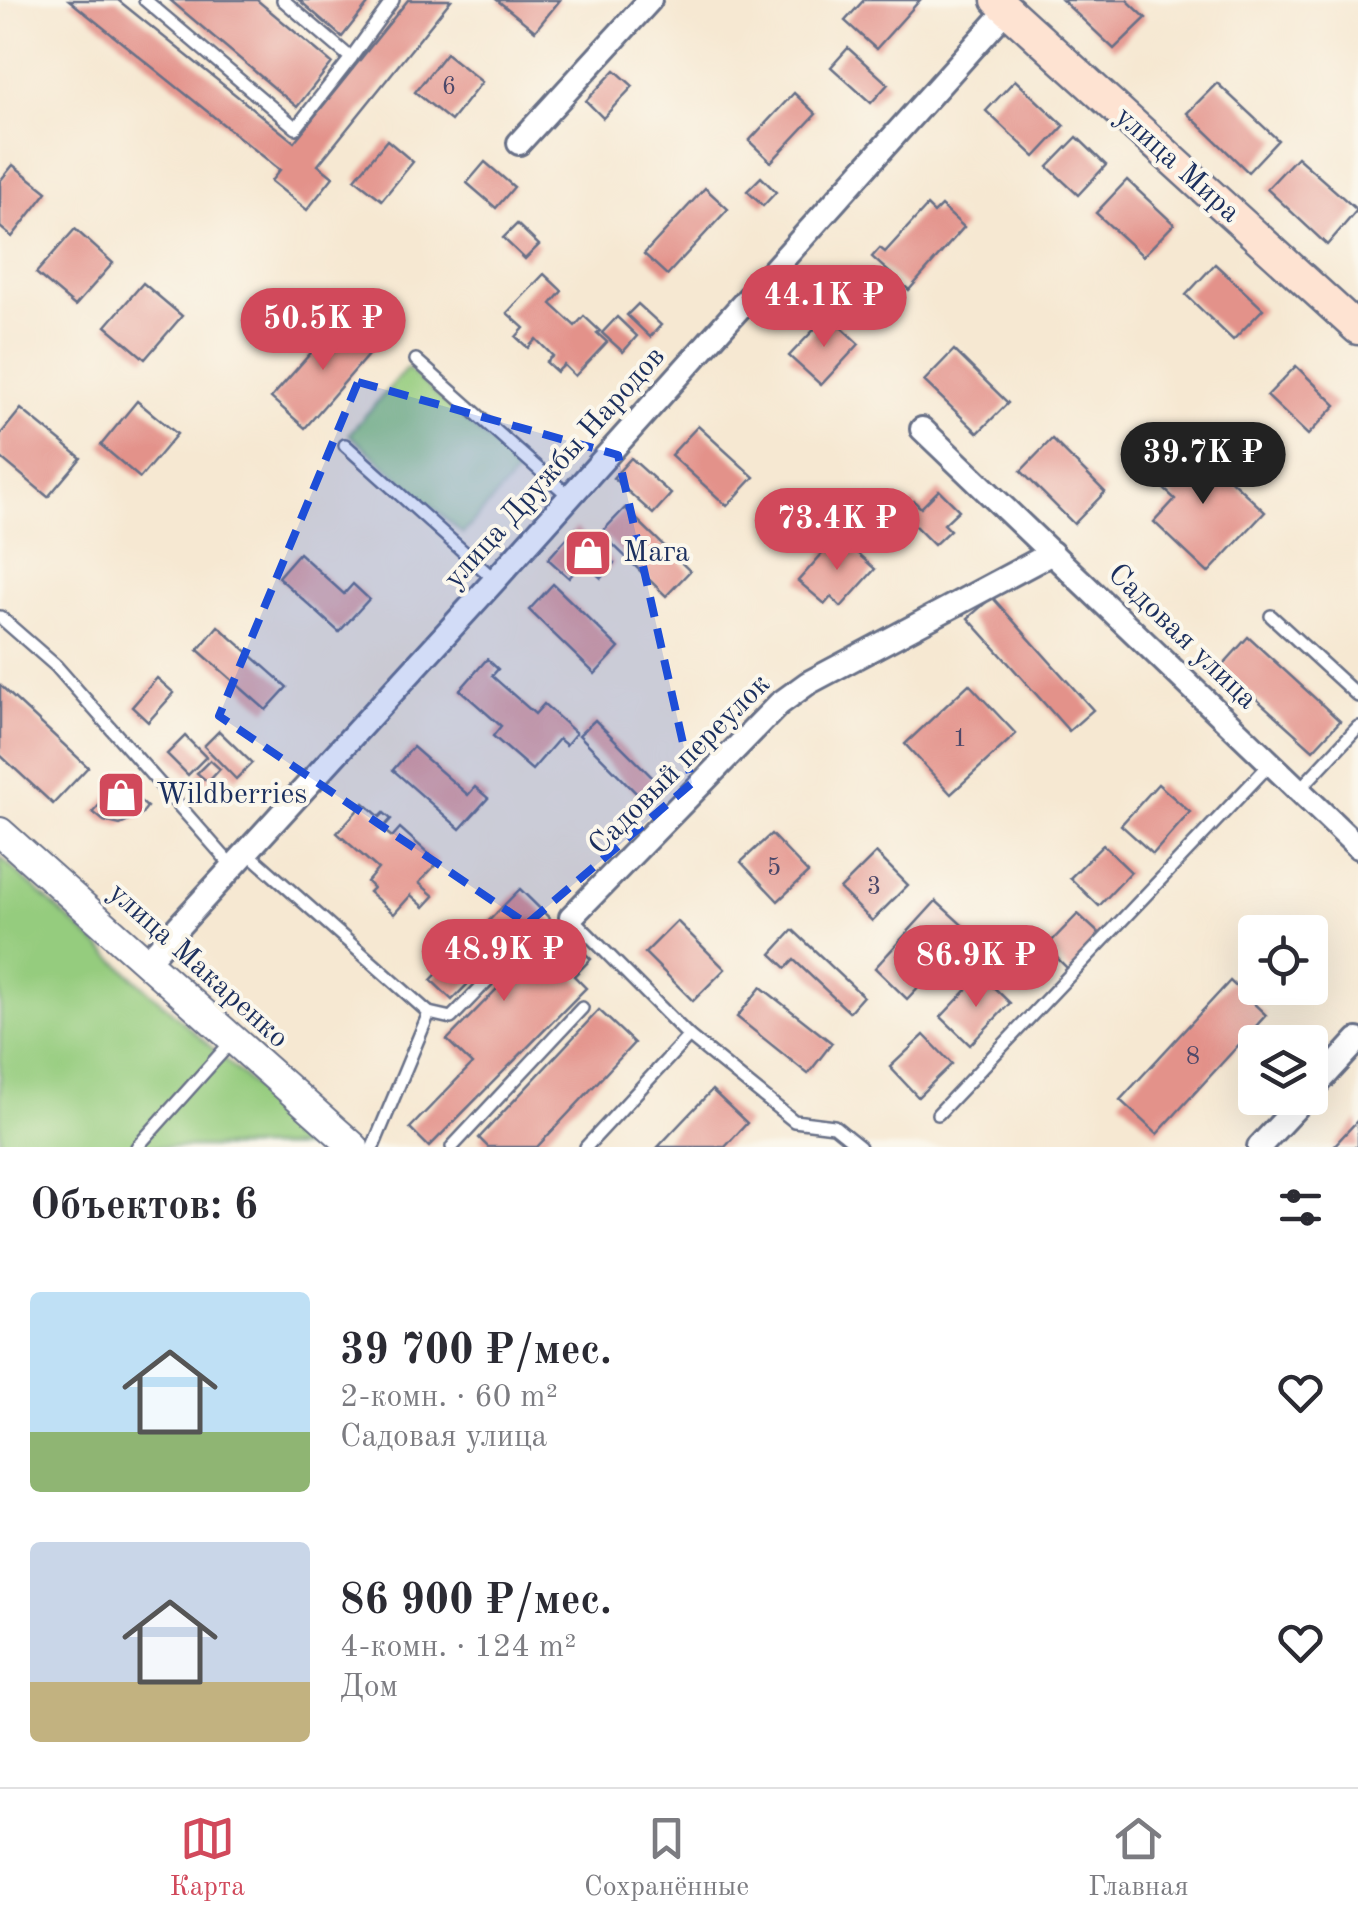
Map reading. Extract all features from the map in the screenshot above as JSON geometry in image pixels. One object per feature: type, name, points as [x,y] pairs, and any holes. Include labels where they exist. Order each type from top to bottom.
[{"type":"main road","name":"улица Мира","points":[[1001,3],[1358,329]]},
{"type":"street","points":[[519,142],[650,0]]},
{"type":"street","name":"улица Дружбы Народов","points":[[145,963],[570,497],[1001,3]]},
{"type":"street","name":"Садовая улица","points":[[922,429],[1358,848]]},
{"type":"street","name":"Садовый переулок","points":[[571,917],[779,704],[808,683],[1052,553]]},
{"type":"street","name":"улица Макаренко","points":[[0,832],[354,1147]]},
{"type":"street","points":[[1328,1073],[1358,1040]]},
{"type":"street","points":[[1267,1145],[1292,1115]]},
{"type":"lane","points":[[146,0],[296,128],[394,0]]},
{"type":"lane","points":[[283,0],[351,58]]},
{"type":"lane","points":[[416,360],[570,497]]},
{"type":"lane","points":[[345,445],[495,580]]},
{"type":"lane","points":[[1270,616],[1358,696]]},
{"type":"lane","points":[[0,617],[56,666],[240,860],[429,1013],[451,1018],[520,947]]},
{"type":"lane","points":[[1299,790],[1358,727]]},
{"type":"lane","points":[[938,1114],[1271,763]]},
{"type":"lane","points":[[571,917],[689,1036],[794,1121],[834,1126],[860,1147]]},
{"type":"lane","points":[[452,1147],[582,1008]]},
{"type":"lane","points":[[373,1147],[429,1013]]},
{"type":"lane","points":[[586,1147],[689,1036]]},
{"type":"lane","points":[[138,1147],[234,1040]]},
{"type":"highlighted area","points":[[358,382],[618,455],[692,783],[527,924],[219,716]]},
{"type":"green space","points":[[407,368],[520,469],[463,534],[349,434]]},
{"type":"green space","points":[[0,857],[322,1147],[0,1147]]},
{"type":"building","points":[[69,0],[118,0],[294,142],[408,0],[451,0],[318,165],[333,177],[307,210],[271,181],[280,170]]},
{"type":"building","points":[[170,0],[257,0],[332,63],[297,107]]},
{"type":"building","points":[[299,0],[371,0],[342,37]]},
{"type":"building","points":[[497,0],[560,0],[535,31]]},
{"type":"building","points":[[864,0],[920,0],[876,49],[845,21]]},
{"type":"building","points":[[1062,0],[1127,0],[1146,18],[1114,49]]},
{"type":"building","points":[[848,48],[888,84],[871,103],[831,67]]},
{"type":"building","points":[[446,53],[482,82],[451,121],[415,92]]},
{"type":"building","points":[[615,70],[633,86],[603,118],[586,101]]},
{"type":"building","points":[[1015,80],[1064,126],[1035,157],[986,111]]},
{"type":"building","points":[[1217,83],[1278,140],[1248,172],[1187,113]]},
{"type":"building","points":[[794,93],[816,114],[771,162],[749,141]]},
{"type":"building","points":[[1077,137],[1106,165],[1078,195],[1048,167]]},
{"type":"building","points":[[387,140],[413,162],[382,200],[355,179]]},
{"type":"building","points":[[1297,157],[1357,210],[1327,245],[1267,189]]},
{"type":"building","points":[[485,162],[514,187],[496,208],[467,183]]},
{"type":"building","points":[[13,165],[47,192],[12,237],[0,227],[0,181]]},
{"type":"building","points":[[761,177],[776,192],[763,206],[747,191]]},
{"type":"building","points":[[1127,180],[1174,224],[1143,256],[1096,213]]},
{"type":"building","points":[[705,188],[728,209],[667,275],[644,254]]},
{"type":"building","points":[[927,206],[934,213],[941,206],[964,227],[909,290],[872,257],[880,248],[885,252]]},
{"type":"building","points":[[517,224],[539,245],[525,259],[503,238]]},
{"type":"building","points":[[75,229],[113,263],[75,306],[36,273]]},
{"type":"building","points":[[1215,264],[1263,309],[1233,340],[1186,295]]},
{"type":"building","points":[[544,274],[562,291],[551,304],[575,326],[584,316],[607,342],[575,376],[564,365],[557,372],[546,362],[553,356],[536,339],[528,348],[516,337],[524,328],[507,313]]},
{"type":"building","points":[[143,283],[182,316],[145,359],[106,326]]},
{"type":"building","points":[[638,304],[661,325],[650,337],[627,315]]},
{"type":"building","points":[[828,315],[859,344],[821,385],[789,356]]},
{"type":"building","points":[[617,317],[637,336],[623,352],[602,333]]},
{"type":"building","points":[[341,319],[374,348],[305,428],[271,398]]},
{"type":"building","points":[[954,350],[1008,403],[978,433],[924,381]]},
{"type":"building","points":[[1296,366],[1336,405],[1308,435],[1267,396]]},
{"type":"building","points":[[137,401],[177,434],[140,478],[101,445]]},
{"type":"building","points":[[21,409],[81,458],[48,497],[0,457],[0,435]]},
{"type":"building","points":[[698,426],[754,477],[727,506],[671,455]]},
{"type":"building","points":[[1052,439],[1105,492],[1074,524],[1021,471]]},
{"type":"building","points":[[1187,439],[1265,512],[1208,573],[1154,522],[1175,499],[1151,477]]},
{"type":"building","points":[[631,458],[671,494],[653,514],[613,478]]},
{"type":"building","points":[[939,490],[959,510],[944,524],[950,530],[934,545],[902,513],[914,501],[921,508]]},
{"type":"building","points":[[625,508],[690,571],[666,596],[601,533]]},
{"type":"building","name":"Мага","points":[[576,528],[614,563],[601,578],[583,562],[569,578],[548,559]]},
{"type":"building","points":[[838,536],[875,569],[841,607],[831,597],[825,604],[798,581]]},
{"type":"building","points":[[299,553],[344,594],[353,584],[369,599],[339,632],[278,577]]},
{"type":"building","points":[[553,584],[619,648],[595,674],[529,610]]},
{"type":"building","points":[[992,597],[1093,710],[1069,731],[968,618]]},
{"type":"building","points":[[218,626],[287,687],[266,710],[198,650]]},
{"type":"building","points":[[1248,637],[1340,721],[1313,750],[1221,667]]},
{"type":"building","points":[[487,659],[498,669],[492,676],[535,714],[544,704],[576,733],[566,745],[559,739],[532,770],[493,736],[501,726],[460,690]]},
{"type":"building","points":[[157,678],[174,693],[148,722],[132,707]]},
{"type":"building","points":[[969,684],[1016,734],[951,794],[905,744]]},
{"type":"building","points":[[0,685],[88,767],[53,804],[0,755]]},
{"type":"building","points":[[595,720],[661,786],[645,802],[579,735]]},
{"type":"building","points":[[219,731],[252,763],[236,779],[204,746]]},
{"type":"building","points":[[185,736],[206,757],[188,775],[167,754]]},
{"type":"building","points":[[413,747],[468,795],[475,787],[488,798],[460,829],[393,770]]},
{"type":"building","points":[[210,760],[220,769],[208,782],[197,773]]},
{"type":"building","name":"Wildberries","points":[[119,783],[147,807],[140,816],[120,825],[104,821],[93,812]]},
{"type":"building","points":[[1158,784],[1190,812],[1153,854],[1121,825]]},
{"type":"building","points":[[364,803],[380,817],[384,813],[391,819],[382,829],[392,837],[400,828],[438,862],[419,883],[434,896],[424,907],[411,895],[394,914],[369,892],[373,888],[367,882],[378,869],[337,833]]},
{"type":"building","points":[[771,834],[808,873],[778,901],[741,862]]},
{"type":"building","points":[[1103,845],[1131,872],[1099,906],[1070,878]]},
{"type":"building","points":[[876,853],[908,885],[872,921],[840,889]]},
{"type":"building","points":[[520,889],[591,959],[574,976],[586,988],[429,1147],[410,1128],[472,1064],[447,1040],[536,949],[519,932],[452,1000],[431,980]]},
{"type":"building","points":[[936,901],[970,932],[907,999],[875,968]]},
{"type":"building","points":[[1078,914],[1104,938],[1071,972],[1046,947]]},
{"type":"building","points":[[677,921],[725,969],[693,1001],[645,953]]},
{"type":"building","points":[[793,930],[863,996],[849,1012],[794,960],[786,968],[771,954]]},
{"type":"building","points":[[981,975],[1010,1003],[970,1045],[941,1017]]},
{"type":"building","points":[[1230,981],[1238,989],[1238,1005],[1255,1005],[1266,1015],[1257,1025],[1238,1025],[1238,1046],[1157,1134],[1120,1100]]},
{"type":"building","points":[[761,987],[832,1043],[808,1074],[737,1017]]},
{"type":"building","points":[[599,1010],[634,1043],[537,1147],[488,1147],[479,1138]]},
{"type":"building","points":[[924,1035],[952,1064],[918,1097],[890,1067]]},
{"type":"building","points":[[712,1090],[747,1123],[725,1147],[658,1147]]},
{"type":"building","points":[[1358,1120],[1358,1147],[1333,1147]]},
{"type":"place","name":"Мага","points":[[588,553]]},
{"type":"place","name":"Wildberries","points":[[121,795]]}]
